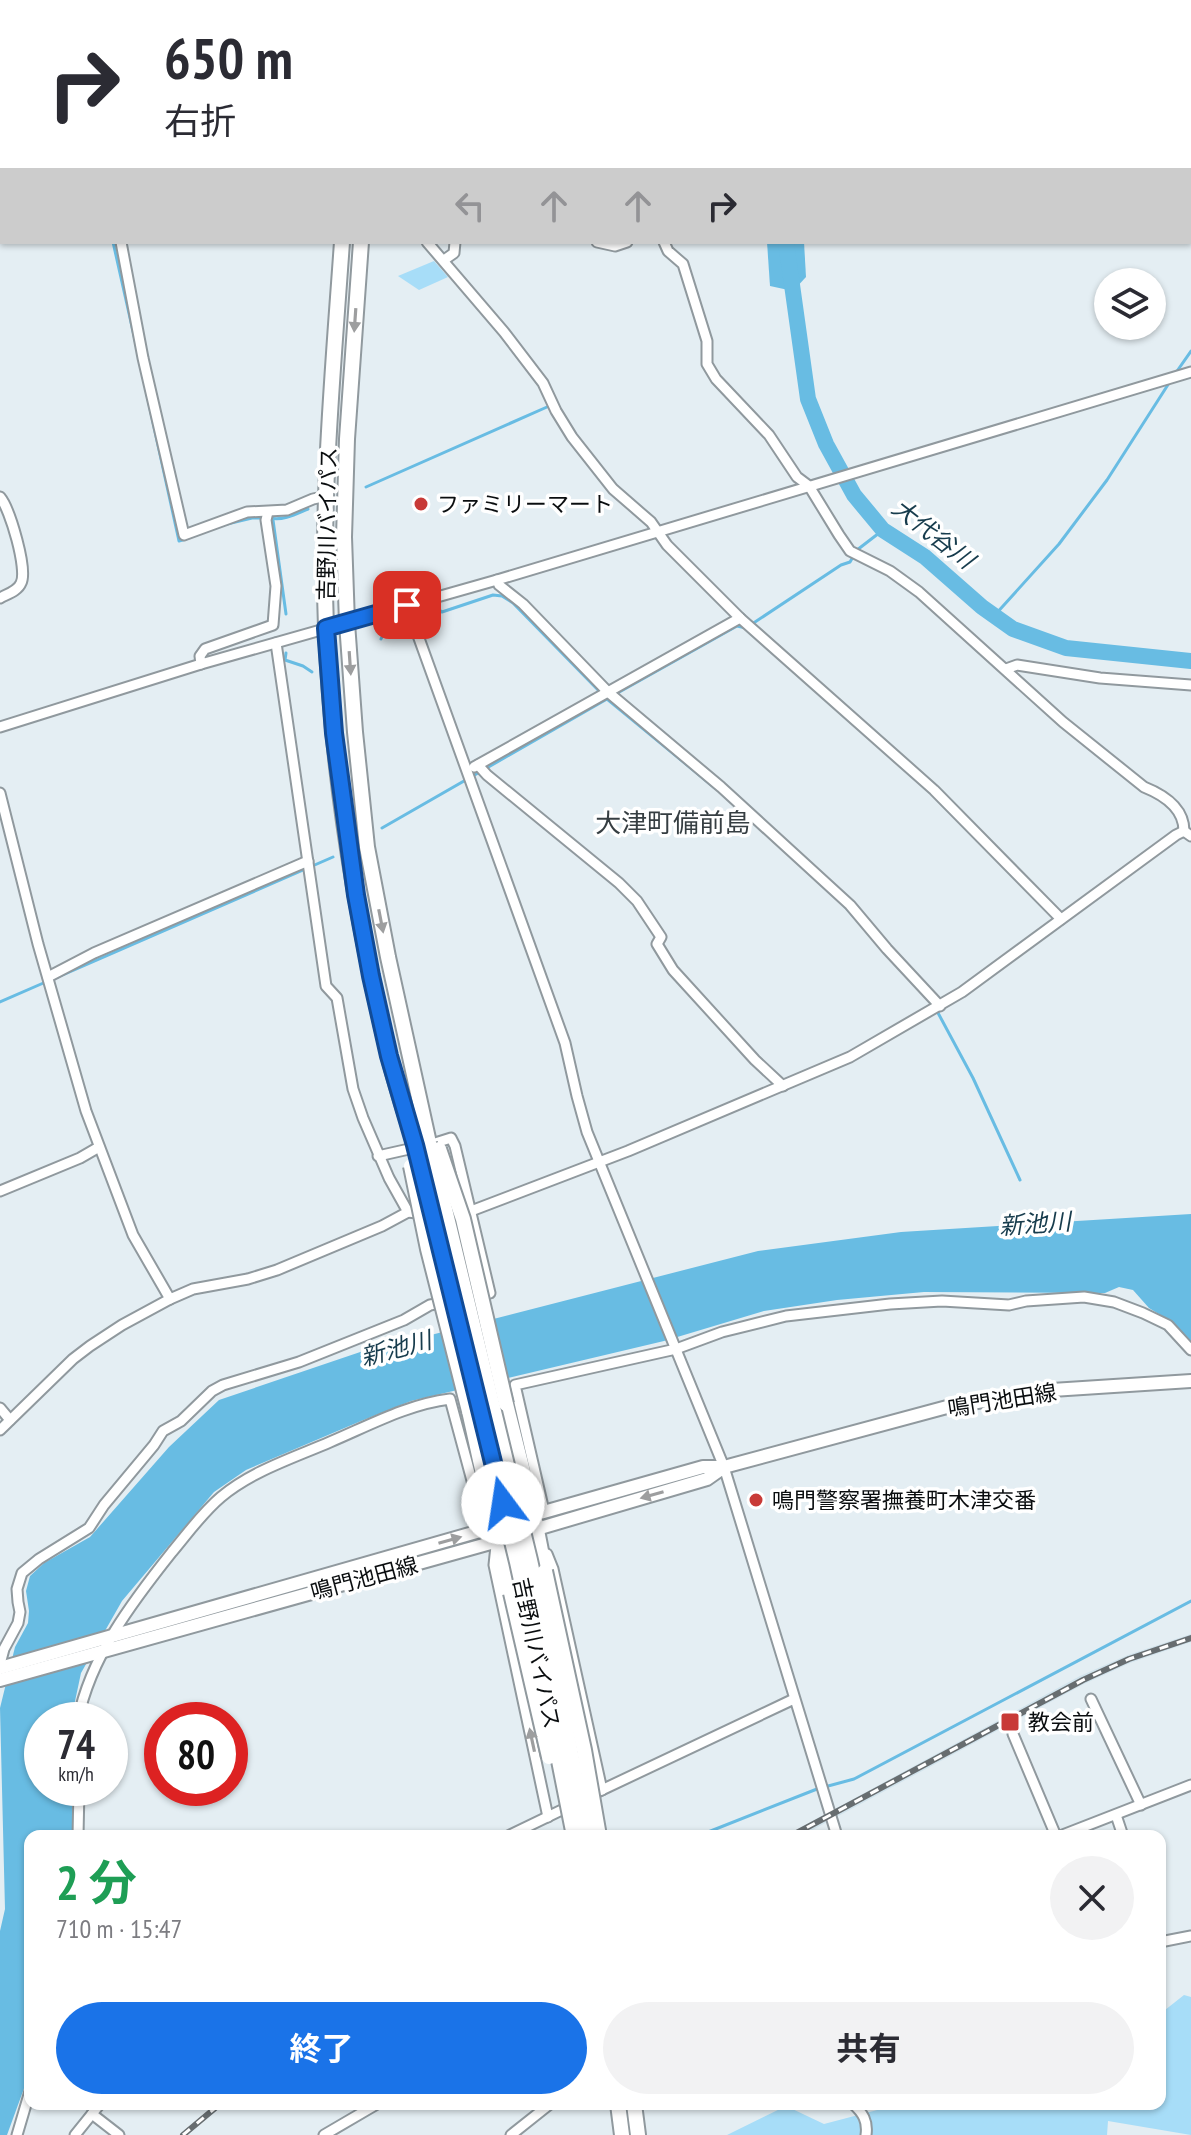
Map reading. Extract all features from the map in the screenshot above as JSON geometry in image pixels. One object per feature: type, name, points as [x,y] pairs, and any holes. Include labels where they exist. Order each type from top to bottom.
[{"type":"highway","name":"吉野川バイパス","points":[[342,244],[328,439],[326,628],[334,733],[354,880],[389,1056],[422,1144],[530,1560],[586,1830]]},
{"type":"highway","name":"吉野川バイパス","points":[[361,244],[347,439],[344,537],[347,623],[367,847],[421,1104],[422,1144],[517,1562],[573,1830]]},
{"type":"highway","points":[[422,1144],[463,1219],[506,1404],[538,1518],[545,1571],[598,1830]]},
{"type":"highway","points":[[422,1144],[428,1249],[550,1758],[563,1830]]},
{"type":"highway","points":[[619,2110],[622,2135]]},
{"type":"highway","points":[[635,2110],[638,2135]]},
{"type":"main road","name":"鳴門池田線","points":[[2,1671],[496,1534],[703,1467],[724,1467],[947,1407],[1052,1390],[1191,1381]]},
{"type":"main road","name":"鳴門池田線","points":[[538,1518],[707,1479],[724,1467]]},
{"type":"street","points":[[121,244],[143,358],[184,535],[247,512],[267,516],[327,496]]},
{"type":"street","points":[[429,244],[543,383],[572,437],[613,489],[659,532],[667,545],[740,618],[934,790],[1061,919]]},
{"type":"street","points":[[444,260],[454,253],[455,244]]},
{"type":"street","points":[[276,643],[326,986],[337,998],[353,1089],[378,1156],[408,1212],[413,1214],[471,1211],[850,1057],[962,992],[1176,835],[1188,834],[1172,803],[1160,793],[1144,787],[1063,722],[919,592],[890,571],[850,551],[815,484],[797,477],[769,435],[716,379],[707,364],[707,341],[683,264],[665,244]]},
{"type":"street","points":[[0,727],[201,664],[497,580],[1191,372]]},
{"type":"street","points":[[0,497],[13,524],[23,575],[21,584],[15,590],[0,598]]},
{"type":"street","points":[[201,664],[200,656],[205,649],[273,625],[276,586],[267,516]]},
{"type":"street","points":[[497,580],[608,692],[721,787],[850,905],[940,1006]]},
{"type":"street","points":[[407,605],[565,1043],[587,1132],[724,1467],[835,1830]]},
{"type":"street","points":[[467,769],[740,618]]},
{"type":"street","points":[[1006,669],[1017,665],[1100,678],[1191,685]]},
{"type":"street","points":[[478,765],[637,901],[661,937],[657,944],[673,970],[755,1060],[783,1086]]},
{"type":"street","points":[[0,793],[86,1111],[133,1235],[170,1299]]},
{"type":"street","points":[[48,977],[94,953],[308,861]]},
{"type":"street","points":[[2,1671],[4,1649],[18,1623],[17,1589],[22,1573],[89,1528],[163,1431],[181,1421],[212,1391],[299,1362],[404,1320],[430,1305],[490,1293],[451,1138],[445,1142],[378,1156]]},
{"type":"street","points":[[0,1191],[99,1147]]},
{"type":"street","points":[[0,1430],[73,1359],[122,1325],[170,1299],[207,1285],[248,1279],[277,1270],[408,1212]]},
{"type":"street","points":[[602,1790],[553,1569],[538,1518],[515,1385],[786,1316],[942,1301],[1009,1305],[1084,1297],[1114,1302],[1168,1325],[1191,1350]]},
{"type":"street","points":[[83,1702],[104,1644],[142,1590],[220,1497],[262,1471],[382,1419],[450,1399],[481,1514],[496,1534],[494,1565],[548,1817]]},
{"type":"street","points":[[0,1408],[10,1420]]},
{"type":"street","points":[[527,1830],[602,1790],[794,1699]]},
{"type":"street","points":[[1091,1699],[1141,1805]]},
{"type":"street","points":[[1013,1734],[1055,1830]]},
{"type":"street","points":[[1075,1830],[1191,1785]]},
{"type":"street","points":[[78,1830],[79,1806]]},
{"type":"street","points":[[1116,1815],[1121,1830]]},
{"type":"street","points":[[1166,1939],[1191,1936]]},
{"type":"street","points":[[17,2135],[24,2110]]},
{"type":"street","points":[[75,2135],[95,2110]]},
{"type":"street","points":[[324,2135],[339,2131],[368,2110]]},
{"type":"street","points":[[511,2135],[542,2110]]},
{"type":"street","points":[[859,2110],[866,2120],[866,2135]]},
{"type":"street","points":[[92,2114],[119,2135]]},
{"type":"shaded area","points":[[434,261],[448,277],[419,290],[398,276]]},
{"type":"shaded area","points":[[1191,1634],[1191,1642],[1130,1663],[1084,1684],[812,1830],[796,1830],[1080,1676],[1128,1655]]},
{"type":"shaded area","points":[[1184,1995],[1191,1997],[1191,2135],[1108,2121],[1107,2135],[727,2135],[778,2110],[794,2110],[824,2124],[877,2110],[1166,2110],[1166,2009]]},
{"type":"water","points":[[767,244],[804,244],[806,277],[793,291],[770,286]]},
{"type":"water","name":"新池川","points":[[1191,1214],[1191,1342],[1170,1321],[1149,1308],[1133,1290],[1119,1287],[1105,1293],[924,1292],[837,1300],[764,1311],[664,1341],[411,1401],[246,1470],[214,1492],[122,1601],[81,1673],[75,1702],[24,1702],[24,1806],[72,1806],[72,1830],[24,1830],[24,2088],[7,2135],[0,2135],[0,1931],[5,1909],[0,1708],[15,1647],[28,1623],[26,1591],[30,1576],[44,1563],[90,1537],[169,1447],[219,1400],[375,1347],[758,1251],[901,1232]]},
{"type":"waterway","points":[[113,244],[137,349]]},
{"type":"waterway","name":"大代谷川","points":[[786,244],[808,399],[826,444],[854,495],[883,530],[925,557],[982,607],[1013,629],[1066,648],[1191,661]]},
{"type":"waterway","points":[[1175,374],[1191,351]]},
{"type":"waterway","points":[[994,616],[1059,544],[1107,480],[1171,380]]},
{"type":"waterway","points":[[147,395],[179,541],[186,539]]},
{"type":"waterway","points":[[366,487],[547,407]]},
{"type":"waterway","points":[[270,518],[285,518],[308,509]]},
{"type":"waterway","points":[[227,524],[262,518]]},
{"type":"waterway","points":[[273,520],[286,614]]},
{"type":"waterway","points":[[614,695],[737,626],[746,628],[850,562],[857,550],[883,530]]},
{"type":"waterway","points":[[381,639],[386,628],[429,609],[435,607],[442,612],[493,595],[502,596],[513,603],[601,693]]},
{"type":"waterway","points":[[286,653],[285,660],[312,672]]},
{"type":"waterway","points":[[382,828],[607,699],[715,788]]},
{"type":"waterway","points":[[58,977],[333,857]]},
{"type":"waterway","points":[[842,903],[855,918]]},
{"type":"waterway","points":[[0,1002],[48,981]]},
{"type":"waterway","points":[[937,1011],[973,1078],[1020,1180]]},
{"type":"waterway","points":[[713,1830],[817,1789],[854,1779],[1191,1601]]},
{"type":"railway","points":[[802,1830],[1083,1680],[1129,1659],[1191,1638]]},
{"type":"railway","points":[[183,2135],[213,2110]]},
{"type":"place","name":"ファミリーマート","points":[[421,504]]},
{"type":"place","name":"鳴門警察署撫養町木津交番","points":[[756,1500]]},
{"type":"place","name":"教会前","points":[[1010,1722]]},
{"type":"district","name":"大津町備前島","points":[[673,823]]},
{"type":"route","points":[[407,605],[326,628],[334,733],[356,895],[371,976],[503,1503]]}]
